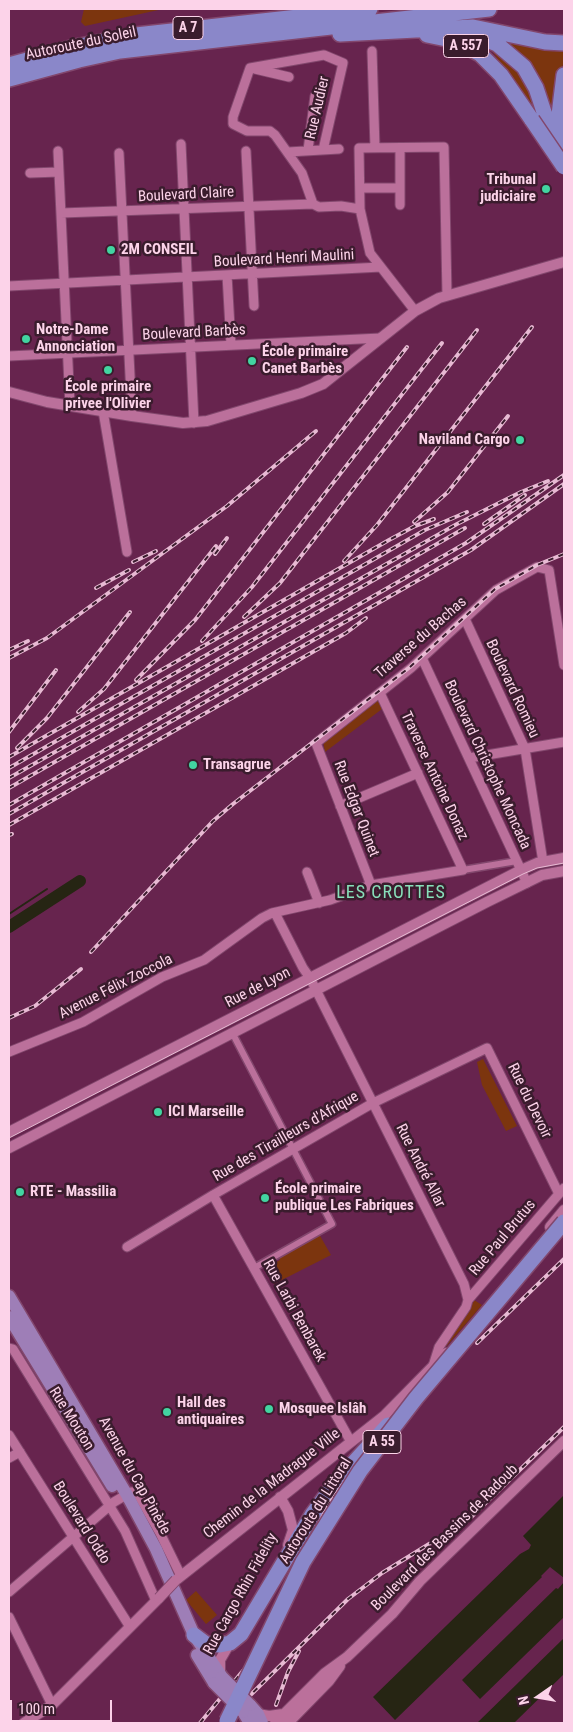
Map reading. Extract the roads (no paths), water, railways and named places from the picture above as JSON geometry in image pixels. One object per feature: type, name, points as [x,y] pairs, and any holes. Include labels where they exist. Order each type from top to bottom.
[{"type":"highway","points":[[300,16],[344,9]]},
{"type":"highway","name":"Autoroute du Soleil","points":[[9,65],[75,47],[136,35],[370,9]]},
{"type":"highway","name":"Autoroute du Soleil","points":[[9,79],[100,55],[489,9]]},
{"type":"highway","points":[[368,32],[438,28],[483,28],[560,43]]},
{"type":"highway","points":[[438,28],[464,31],[486,38],[518,61],[536,88],[564,168]]},
{"type":"highway","name":"A 7","points":[[157,47],[368,32]]},
{"type":"highway","name":"A 557","points":[[368,32],[435,35],[464,45],[480,54],[494,68],[564,168]]},
{"type":"highway","points":[[564,75],[559,109],[564,147]]},
{"type":"highway","name":"Autoroute du Littoral","points":[[226,1723],[244,1690],[289,1589],[323,1528],[360,1472],[416,1398],[564,1222]]},
{"type":"highway","name":"Autoroute du Littoral","points":[[264,1719],[301,1581],[329,1531],[365,1476],[402,1426],[564,1232]]},
{"type":"highway","points":[[194,1635],[206,1644],[220,1645],[230,1643],[241,1634],[298,1536],[336,1482],[416,1398]]},
{"type":"main road","name":"Avenue du Cap Pinède","points":[[9,1296],[86,1433],[119,1500],[150,1550],[195,1651],[218,1680]]},
{"type":"main road","name":"Avenue du Cap Pinède","points":[[9,1317],[86,1433]]},
{"type":"main road","name":"Avenue du Cap Pinède","points":[[119,1500],[156,1549],[194,1635],[218,1680]]},
{"type":"main road","name":"Rue Cargo Rhin Fidelity","points":[[218,1680],[264,1719]]},
{"type":"street","points":[[372,51],[375,148]]},
{"type":"street","name":"Rue Audier","points":[[250,68],[324,55],[343,63],[322,150]]},
{"type":"street","points":[[289,77],[250,68],[233,117],[233,124],[247,132],[270,132],[288,152],[302,173],[313,204]]},
{"type":"street","points":[[308,150],[315,96]]},
{"type":"street","points":[[181,144],[194,423]]},
{"type":"street","points":[[415,311],[367,246],[360,209],[360,148],[444,147],[447,295]]},
{"type":"street","points":[[400,148],[400,205]]},
{"type":"street","points":[[288,152],[340,149]]},
{"type":"street","points":[[58,151],[70,406]]},
{"type":"street","points":[[246,151],[254,306]]},
{"type":"street","points":[[119,153],[131,350],[132,416]]},
{"type":"street","points":[[30,173],[59,172]]},
{"type":"street","points":[[360,188],[400,188]]},
{"type":"street","name":"Boulevard Claire","points":[[61,213],[313,204],[319,207],[341,206],[360,209]]},
{"type":"street","points":[[9,392],[70,406],[132,416],[194,423],[207,421],[323,384],[415,311],[447,295],[564,262]]},
{"type":"street","name":"Boulevard Henri Maulini","points":[[9,286],[381,267]]},
{"type":"street","points":[[227,276],[232,345]]},
{"type":"street","name":"Boulevard Barbès","points":[[9,356],[381,338]]},
{"type":"street","points":[[103,411],[128,552]]},
{"type":"street","name":"Traverse du Bachas","points":[[316,743],[422,658],[496,590],[537,567],[550,570],[562,641]]},
{"type":"street","name":"Boulevard Romieu","points":[[464,619],[525,749],[543,862]]},
{"type":"street","points":[[562,641],[564,665]]},
{"type":"street","name":"Boulevard Christophe Moncada","points":[[422,658],[527,883]]},
{"type":"street","name":"Traverse Antoine Donaz","points":[[380,693],[463,870]]},
{"type":"street","points":[[469,758],[564,742]]},
{"type":"street","name":"Rue Edgar Quinet","points":[[316,743],[371,885]]},
{"type":"street","points":[[340,806],[418,773]]},
{"type":"street","name":"Rue de Lyon","points":[[9,1132],[310,978],[519,866],[564,858]]},
{"type":"street","name":"Avenue Félix Zoccola","points":[[9,1052],[83,1022],[162,977],[204,960],[262,918],[278,912],[318,903],[371,885],[463,870],[519,866]]},
{"type":"street","name":"Rue de Lyon","points":[[9,1148],[507,892],[542,876],[564,871]]},
{"type":"street","points":[[306,872],[318,903]]},
{"type":"street","name":"Rue André Allar","points":[[278,912],[303,968],[310,978],[463,1282],[468,1300]]},
{"type":"street","points":[[235,1038],[332,1224],[254,1268]]},
{"type":"street","name":"Rue des Tirailleurs d'Afrique","points":[[127,1247],[373,1103],[487,1048]]},
{"type":"street","name":"Rue du Devoir","points":[[487,1048],[562,1191]]},
{"type":"street","name":"Rue Paul Brutus","points":[[468,1300],[562,1191]]},
{"type":"street","name":"Rue Larbi Benbarek","points":[[213,1195],[352,1442]]},
{"type":"street","name":"Chemin de la Madrague Ville","points":[[24,1723],[52,1705],[179,1578],[398,1404],[442,1357],[564,1210]]},
{"type":"street","points":[[432,1366],[439,1347],[462,1317],[468,1300]]},
{"type":"street","name":"Rue Mouton","points":[[9,1348],[13,1349],[71,1446],[119,1500],[137,1556],[157,1600]]},
{"type":"street","points":[[71,1446],[86,1433]]},
{"type":"street","name":"Boulevard Oddo","points":[[9,1434],[130,1627]]},
{"type":"street","name":"Boulevard des Bassins de Radoub","points":[[264,1719],[346,1657],[392,1614],[420,1581],[564,1441]]},
{"type":"street","points":[[9,1458],[20,1452]]},
{"type":"street","points":[[9,1592],[119,1500],[135,1492],[160,1533],[179,1578]]},
{"type":"street","name":"Rue Cargo Rhin Fidelity","points":[[218,1680],[220,1660],[292,1536],[288,1511],[280,1497]]},
{"type":"street","points":[[9,1617],[52,1705]]},
{"type":"street","name":"Boulevard des Bassins de Radoub","points":[[264,1719],[296,1719],[346,1657]]},
{"type":"waterway","points":[[9,927],[80,881]]},
{"type":"waterway","points":[[9,914],[47,889]]},
{"type":"tram line","points":[[9,1138],[523,874],[537,868],[564,863]]},
{"type":"railway","points":[[344,561],[377,525],[532,327]]},
{"type":"railway","points":[[244,617],[280,583],[477,330]]},
{"type":"railway","points":[[202,641],[252,587],[442,343]]},
{"type":"railway","points":[[136,680],[195,620],[407,347]]},
{"type":"railway","points":[[414,522],[448,492],[508,416]]},
{"type":"railway","points":[[9,658],[47,638],[227,506],[316,431]]},
{"type":"railway","points":[[9,805],[466,543],[564,475]]},
{"type":"railway","points":[[9,778],[457,524],[521,492],[548,481]]},
{"type":"railway","points":[[9,814],[471,550],[564,484]]},
{"type":"railway","points":[[484,524],[525,495]]},
{"type":"railway","points":[[9,768],[425,530],[467,512]]},
{"type":"railway","points":[[9,757],[389,540],[415,526],[434,519]]},
{"type":"railway","points":[[9,788],[465,528]]},
{"type":"railway","points":[[215,554],[227,538]]},
{"type":"railway","points":[[78,712],[104,689],[216,546]]},
{"type":"railway","points":[[133,562],[156,551]]},
{"type":"railway","points":[[91,952],[213,821],[233,804],[410,667],[495,589],[537,565],[564,554]]},
{"type":"railway","points":[[96,588],[129,570]]},
{"type":"railway","points":[[17,748],[47,718],[130,612]]},
{"type":"railway","points":[[9,825],[346,633],[366,618]]},
{"type":"railway","points":[[9,650],[28,641]]},
{"type":"railway","points":[[9,732],[56,670]]},
{"type":"railway","points":[[9,1018],[35,1006],[81,969]]},
{"type":"railway","points":[[477,1343],[564,1259]]},
{"type":"railway","points":[[222,1723],[348,1599],[382,1573],[468,1520],[564,1427]]},
{"type":"railway","points":[[313,1536],[329,1504],[355,1468]]},
{"type":"railway","points":[[276,1705],[288,1672],[299,1651]]},
{"type":"railway","points":[[200,1723],[251,1661]]},
{"type":"place","name":"Tribunal judiciaire","points":[[546,189]]},
{"type":"place","name":"2M CONSEIL","points":[[111,250]]},
{"type":"place","name":"Notre-Dame Annonciation","points":[[26,339]]},
{"type":"place","name":"École primaire Canet Barbès","points":[[252,361]]},
{"type":"place","name":"École primaire privee l'Olivier","points":[[108,370]]},
{"type":"place","name":"Naviland Cargo","points":[[520,440]]},
{"type":"place","name":"Transagrue","points":[[193,765]]},
{"type":"place","name":"ICI Marseille","points":[[158,1112]]},
{"type":"place","name":"RTE - Massilia","points":[[20,1192]]},
{"type":"place","name":"École primaire publique Les Fabriques","points":[[265,1198]]},
{"type":"place","name":"Mosquee Islâh","points":[[269,1409]]},
{"type":"place","name":"Hall des antiquaires","points":[[167,1412]]},
{"type":"district","name":"LES CROTTES","points":[[391,893]]}]
